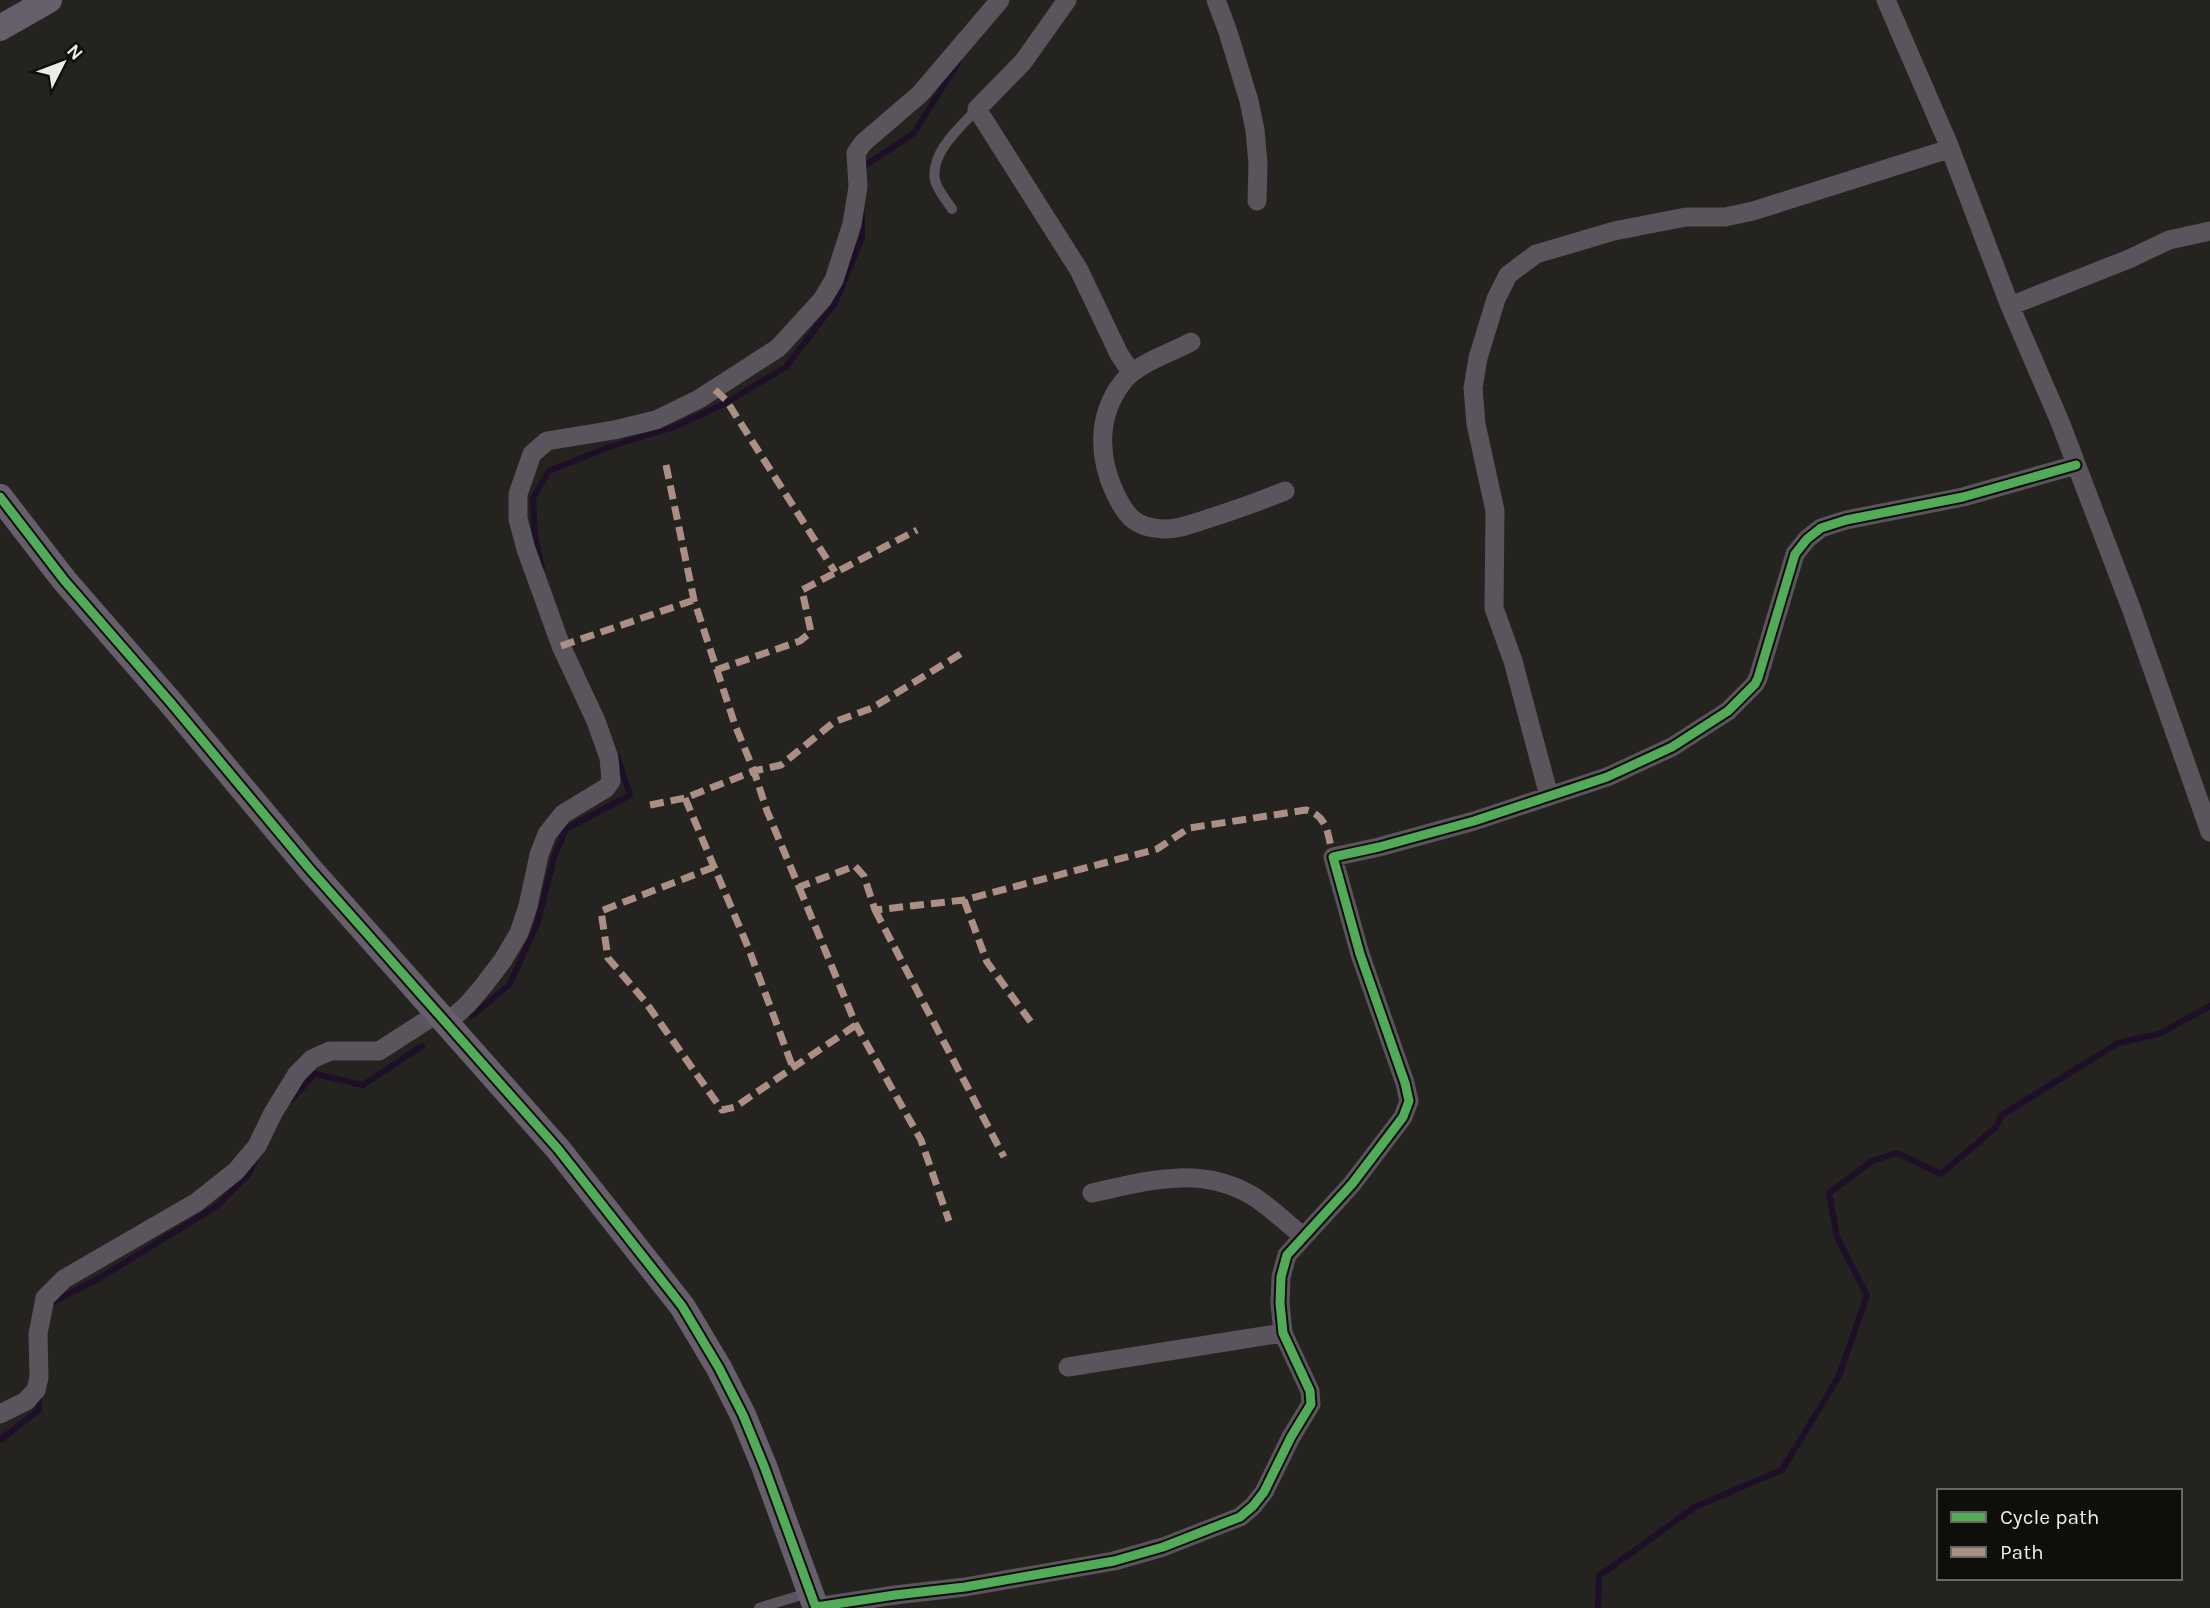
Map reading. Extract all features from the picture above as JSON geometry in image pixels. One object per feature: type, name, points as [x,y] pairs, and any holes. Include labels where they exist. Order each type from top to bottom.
[{"type":"street","points":[[0,27],[49,0]]},
{"type":"street","points":[[0,1414],[26,1401],[36,1390],[39,1377],[38,1334],[46,1298],[64,1279],[197,1202],[236,1171],[257,1146],[272,1113],[298,1074],[312,1059],[330,1051],[379,1051],[443,1018],[468,1004],[503,960],[519,933],[547,834],[563,814],[606,788],[611,781],[609,758],[596,721],[561,646],[518,519],[518,494],[532,454],[547,441],[656,420],[699,399],[778,348],[822,300],[834,280],[852,224],[858,187],[856,153],[920,94],[1000,0]]},
{"type":"street","points":[[1066,0],[1023,62],[977,108],[1079,270],[1119,354],[1131,372]]},
{"type":"street","points":[[1216,0],[1253,119],[1257,154],[1257,201]]},
{"type":"street","points":[[1886,0],[2060,422],[2131,608],[2210,832]]},
{"type":"street","points":[[1549,796],[1513,661],[1494,608],[1495,511],[1476,424],[1473,388],[1478,358],[1496,299],[1508,275],[1536,254],[1572,242],[1614,231],[1686,218],[1725,217],[1754,211],[1949,149]]},
{"type":"street","points":[[2010,306],[2129,259],[2169,240],[2210,231]]},
{"type":"street","points":[[1191,342],[1131,372],[1110,401],[1101,446],[1107,475],[1124,512],[1133,521],[1165,530],[1246,507],[1285,491]]},
{"type":"street","points":[[0,497],[64,580],[308,867],[558,1149],[682,1306],[743,1415],[814,1603],[965,1587],[1114,1561],[1163,1547],[1240,1517],[1253,1506],[1264,1492],[1311,1404],[1310,1391],[1283,1333],[1281,1277],[1287,1255],[1352,1184],[1403,1117],[1409,1101],[1360,954],[1333,857],[1474,821],[1607,777],[1672,747],[1728,711],[1755,684],[1795,554],[1821,528],[1846,520],[1963,497],[2076,466]]},
{"type":"street","points":[[1092,1193],[1175,1177],[1220,1181],[1252,1196],[1303,1236]]},
{"type":"street","points":[[1068,1367],[1283,1333]]},
{"type":"lane","points":[[952,209],[935,183],[934,164],[956,131],[977,108]]},
{"type":"lane","points":[[759,1608],[814,1603]]},
{"type":"waterway","points":[[863,170],[863,167],[913,134],[958,63]]},
{"type":"waterway","points":[[542,567],[535,538],[533,498],[549,471],[612,446],[674,427],[724,404],[786,367],[835,303],[862,238],[862,212]]},
{"type":"waterway","points":[[472,1016],[509,985],[537,925],[555,854],[566,829],[630,795],[617,756]]},
{"type":"waterway","points":[[1598,1608],[1599,1576],[1695,1507],[1782,1470],[1839,1376],[1867,1295],[1837,1237],[1829,1193],[1872,1161],[1897,1153],[1941,1174],[1996,1127],[2002,1115],[2118,1043],[2159,1034],[2210,1006]]},
{"type":"waterway","points":[[291,1100],[315,1074],[363,1085],[422,1046]]},
{"type":"waterway","points":[[51,1303],[98,1279],[217,1206],[248,1175],[255,1161]]},
{"type":"waterway","points":[[0,1440],[39,1410],[39,1393]]},
{"type":"marked path","points":[[715,390],[726,400],[835,572]]},
{"type":"marked path","points":[[666,465],[694,600],[735,725],[799,887],[855,866],[864,876],[875,910],[964,900],[1157,849],[1189,828],[1306,810],[1314,813],[1323,822],[1333,857]]},
{"type":"marked path","points":[[716,670],[800,641],[811,632],[802,590],[917,530]]},
{"type":"marked path","points":[[561,646],[694,600]]},
{"type":"marked path","points":[[650,805],[685,798],[754,771],[781,765],[834,722],[872,708],[962,653]]},
{"type":"marked path","points":[[685,798],[748,947],[793,1068]]},
{"type":"marked path","points":[[714,867],[601,911],[608,958],[644,1000],[722,1110],[735,1107],[856,1025]]},
{"type":"marked path","points":[[799,887],[856,1025],[921,1140],[949,1221]]},
{"type":"marked path","points":[[964,900],[987,962],[1033,1025]]},
{"type":"marked path","points":[[875,910],[1004,1157]]},
{"type":"cycle path","points":[[816,1607],[965,1587],[1114,1561],[1163,1547],[1240,1517],[1253,1506],[1264,1492],[1311,1404],[1310,1391],[1283,1333],[1281,1277],[1287,1255],[1352,1184],[1403,1117],[1409,1101],[1360,954],[1333,857],[1474,821],[1607,777],[1672,747],[1728,711],[1755,684],[1795,554],[1807,539],[1821,528],[1846,520],[1963,497],[2076,465]]},
{"type":"cycle path","points":[[0,497],[64,580],[308,867],[558,1149],[682,1306],[743,1415],[816,1608]]}]
